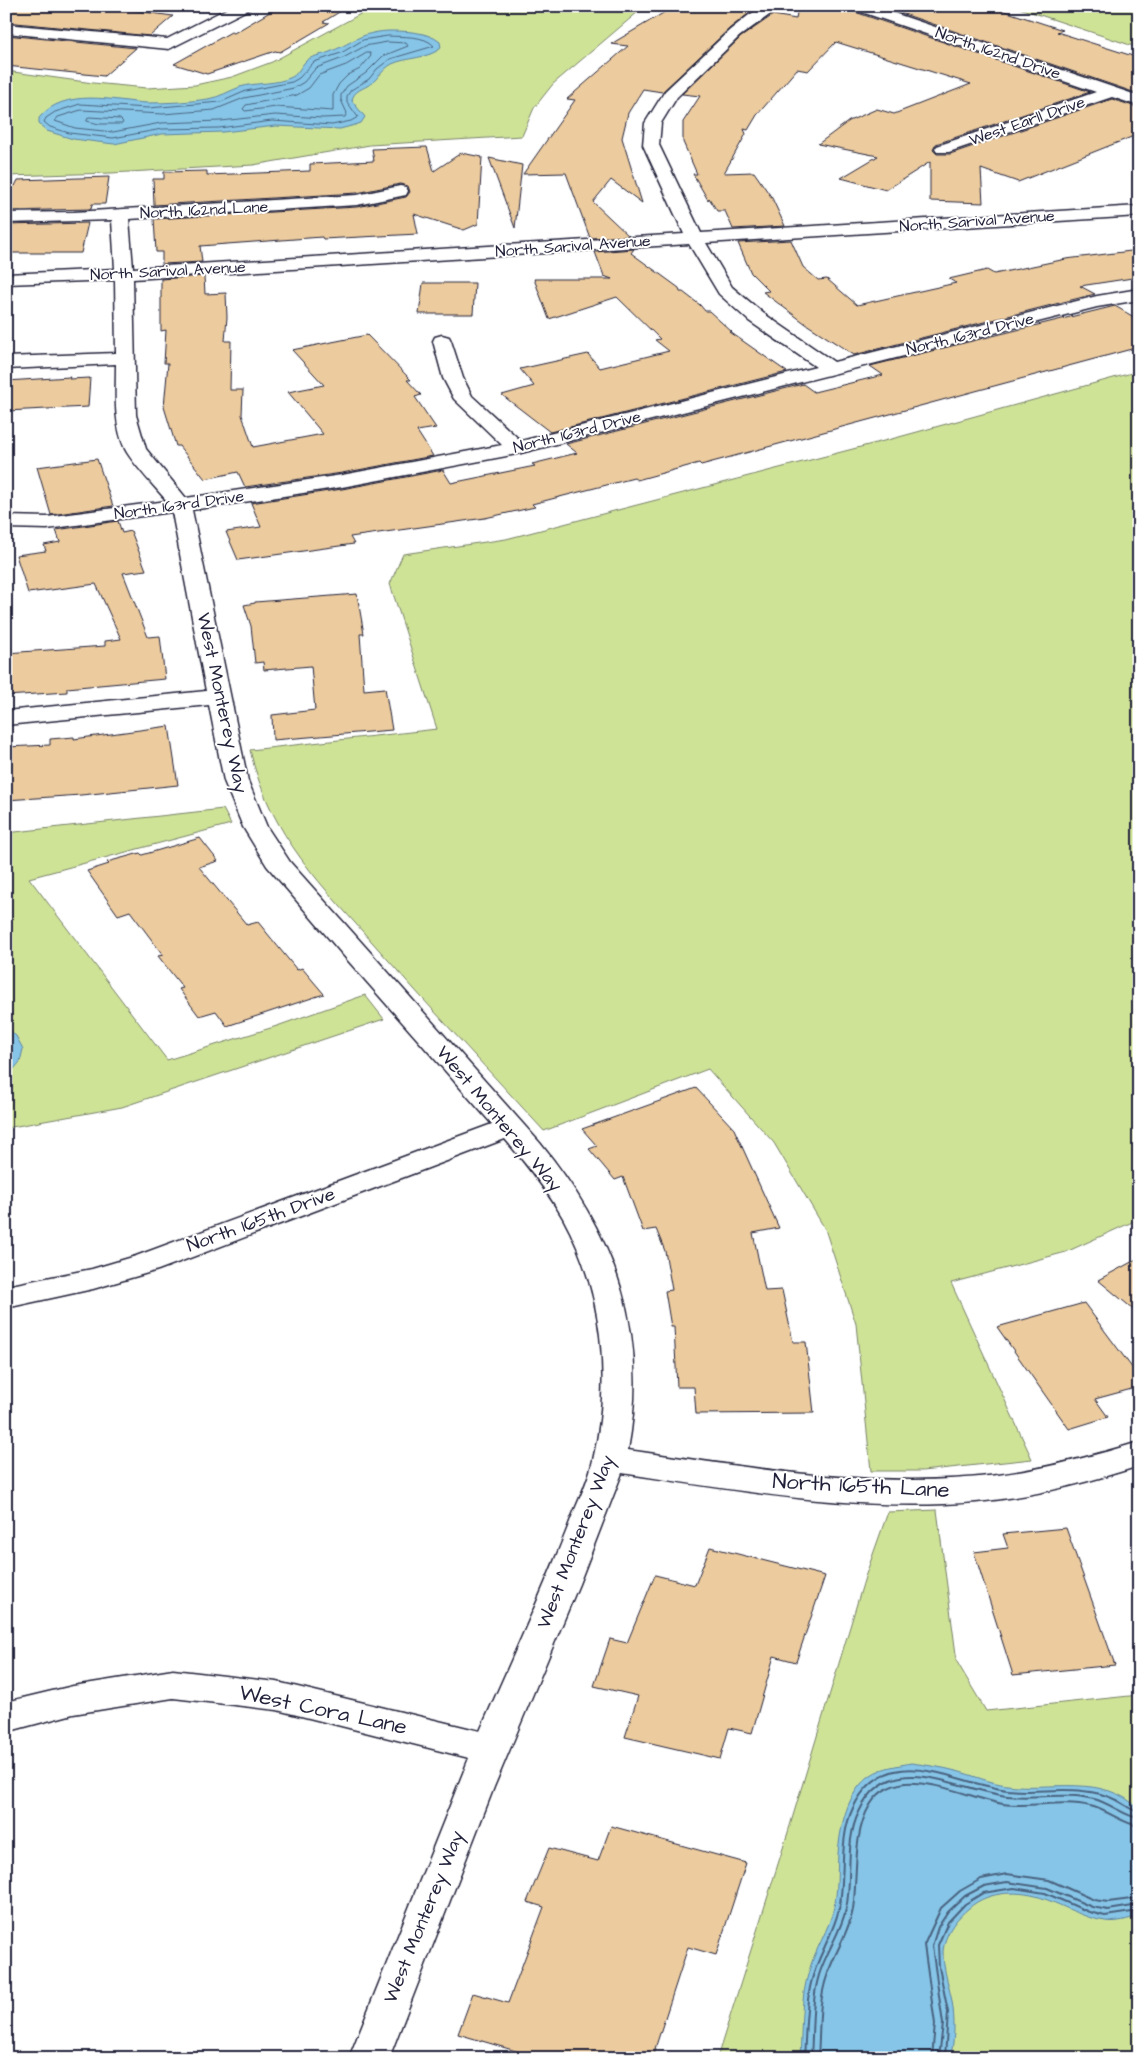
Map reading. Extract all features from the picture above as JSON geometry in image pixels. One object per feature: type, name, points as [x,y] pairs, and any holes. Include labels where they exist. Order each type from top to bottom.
[{"type":"street","points":[[6,28],[169,44],[244,6]]},
{"type":"street","points":[[775,6],[754,18],[735,33],[671,94],[653,123],[651,145],[695,238],[725,290],[740,304],[831,369]]},
{"type":"street","name":"North 162nd Drive","points":[[858,6],[1139,101]]},
{"type":"street","name":"West Earll Drive","points":[[943,149],[1111,92]]},
{"type":"street","name":"North 162nd Lane","points":[[6,218],[120,215],[356,200],[400,191]]},
{"type":"street","name":"North Sarival Avenue","points":[[6,279],[124,274],[1139,211]]},
{"type":"street","name":"West Monterey Way","points":[[120,215],[124,274],[126,415],[128,431],[136,450],[181,505],[236,781],[247,811],[267,848],[322,916],[510,1127],[561,1189],[594,1253],[607,1288],[614,1326],[618,1363],[618,1406],[610,1459],[578,1545],[491,1749],[369,2058]]},
{"type":"street","name":"North 163rd Drive","points":[[6,522],[47,523],[405,471],[517,448],[1096,302],[1139,294]]},
{"type":"street","points":[[442,341],[452,378],[464,400],[517,448]]},
{"type":"street","points":[[6,363],[126,358]]},
{"type":"street","points":[[6,718],[218,697]]},
{"type":"street","name":"North 165th Drive","points":[[6,1297],[93,1279],[147,1263],[510,1127]]},
{"type":"street","name":"North 165th Lane","points":[[610,1459],[756,1481],[843,1489],[915,1492],[963,1490],[1046,1479],[1139,1454]]},
{"type":"street","name":"West Cora Lane","points":[[6,1717],[73,1700],[173,1684],[277,1696],[491,1749]]},
{"type":"green space","points":[[375,6],[645,6],[553,84],[534,108],[522,136],[370,145],[253,165],[111,173],[6,176],[6,71],[147,88],[195,85],[232,77],[272,62]]},
{"type":"green space","points":[[1013,6],[1139,6],[1139,48]]},
{"type":"green space","points":[[1139,371],[1139,1219],[1066,1252],[951,1283],[1032,1459],[922,1471],[871,1471],[856,1324],[825,1229],[774,1143],[708,1069],[544,1131],[400,974],[301,859],[271,809],[259,781],[250,750],[437,729],[390,584],[403,554],[506,539],[899,437]]},
{"type":"green space","points":[[223,809],[231,824],[29,878],[167,1060],[277,1026],[365,995],[384,1019],[122,1107],[6,1128],[6,833]]},
{"type":"green space","points":[[937,1510],[957,1662],[986,1711],[1139,1695],[1139,2058],[717,2058],[865,1577],[888,1512]]},
{"type":"water","points":[[388,31],[415,32],[429,36],[440,42],[441,48],[436,52],[398,62],[386,68],[372,83],[354,94],[352,101],[365,117],[361,123],[340,129],[276,126],[223,132],[162,134],[114,144],[73,139],[47,131],[39,124],[39,118],[49,108],[75,99],[90,98],[147,103],[185,102],[212,98],[246,85],[286,80],[292,77],[310,58],[329,52],[364,36]]},
{"type":"water","points":[[6,1027],[16,1036],[23,1049],[20,1062],[6,1078]]},
{"type":"water","points":[[911,1763],[934,1766],[1001,1784],[1093,1787],[1125,1798],[1139,1809],[1139,1916],[1118,1921],[1105,1921],[1026,1894],[1006,1893],[986,1898],[969,1908],[957,1920],[948,1934],[944,1945],[944,1965],[954,2015],[954,2037],[950,2058],[800,2058],[804,1992],[812,1963],[829,1924],[834,1907],[839,1844],[846,1811],[856,1790],[871,1775],[885,1768]]},
{"type":"building","points":[[6,6],[126,6],[123,9],[173,16],[150,36],[6,22]]},
{"type":"building","points":[[280,6],[349,6],[323,22],[329,23],[280,52],[275,51],[207,74],[174,64],[231,32],[234,33]]},
{"type":"building","points":[[675,6],[726,6],[752,11],[729,29],[662,92],[643,89],[628,113],[622,138],[642,203],[611,180],[593,202],[629,236],[590,238],[566,173],[523,174],[575,100],[567,99],[628,46],[611,44]]},
{"type":"building","points":[[798,6],[849,6],[852,11],[1090,92],[936,144],[933,150],[937,154],[950,154],[1112,99],[1139,108],[1139,134],[1018,182],[981,169],[983,203],[930,201],[930,162],[886,190],[841,178],[878,156],[818,144],[849,121],[877,109],[894,114],[971,84],[836,42],[808,71],[797,69],[757,115],[748,130],[744,129],[746,134],[724,173],[754,172],[772,198],[785,226],[733,229],[725,211],[717,211],[709,198],[708,200],[693,174],[697,174],[683,142],[683,122],[700,96],[682,94],[741,37],[773,15],[796,19]]},
{"type":"building","points":[[880,6],[989,6],[1063,30],[1057,32],[1139,58],[1139,94]]},
{"type":"building","points":[[6,35],[136,48],[104,76],[6,66]]},
{"type":"building","points":[[427,147],[434,171],[461,153],[482,157],[478,224],[464,230],[414,214],[418,234],[323,239],[322,237],[200,246],[202,262],[162,264],[162,252],[156,252],[154,219],[357,207],[406,197],[410,192],[408,186],[400,184],[357,193],[154,205],[153,179],[164,179],[164,172],[207,171],[207,175],[310,171],[310,164],[374,161],[372,149]]},
{"type":"building","points":[[489,158],[522,165],[515,228]]},
{"type":"building","points":[[109,177],[105,204],[92,204],[91,209],[6,211],[6,185],[15,186],[18,180]]},
{"type":"building","points":[[88,223],[81,253],[6,253],[6,225]]},
{"type":"building","points":[[791,240],[803,267],[818,280],[827,279],[857,305],[956,283],[949,279],[987,270],[994,274],[1066,259],[1139,250],[1139,277],[1080,286],[1095,294],[854,355],[806,324],[763,292],[769,291],[751,273],[738,243]]},
{"type":"building","points":[[634,249],[631,253],[679,288],[680,292],[683,292],[705,311],[709,311],[732,332],[730,332],[787,372],[550,432],[502,395],[534,386],[520,369],[588,354],[600,368],[669,351],[655,340],[660,339],[617,297],[549,319],[534,279],[612,279],[604,276],[595,252]]},
{"type":"building","points":[[204,276],[205,294],[226,293],[225,341],[231,341],[230,390],[243,390],[242,415],[253,447],[323,434],[288,392],[324,385],[292,350],[367,335],[411,380],[407,380],[421,395],[415,397],[436,428],[417,431],[433,456],[342,473],[245,487],[238,472],[205,479],[179,446],[176,446],[164,407],[168,363],[164,363],[166,330],[161,331],[161,279]]},
{"type":"building","points":[[423,283],[475,283],[473,314],[419,314]]},
{"type":"building","points":[[1115,306],[1139,320],[1139,347],[701,465],[699,463],[637,480],[634,478],[532,504],[535,507],[485,518],[350,537],[354,544],[238,560],[226,532],[261,527],[251,503],[342,489],[443,470],[451,483],[535,466],[532,464],[577,453],[566,444],[803,384],[814,392],[883,375],[870,366]]},
{"type":"building","points":[[70,377],[69,379],[90,378],[88,407],[6,411],[6,381]]},
{"type":"building","points":[[97,459],[113,506],[51,515],[37,467]]},
{"type":"building","points":[[118,521],[122,533],[131,531],[146,570],[123,573],[148,637],[160,636],[165,679],[67,688],[67,692],[6,696],[6,653],[105,646],[105,641],[121,639],[96,584],[28,593],[16,555],[46,551],[44,545],[60,542],[56,530]]},
{"type":"building","points":[[357,594],[364,634],[360,634],[364,690],[385,688],[392,730],[273,740],[272,715],[315,710],[311,666],[264,670],[263,662],[255,663],[251,626],[244,605],[255,602]]},
{"type":"building","points":[[169,726],[178,785],[81,795],[6,800],[6,747],[50,745],[50,739],[74,737],[74,739]]},
{"type":"building","points":[[200,838],[218,861],[199,867],[247,925],[258,922],[297,970],[302,968],[324,994],[227,1026],[216,1011],[199,1016],[179,989],[183,988],[158,956],[163,955],[130,911],[118,915],[87,871],[109,864],[107,862],[140,853],[142,855]]},
{"type":"building","points":[[696,1088],[734,1129],[779,1228],[753,1233],[765,1291],[782,1290],[793,1342],[806,1342],[814,1413],[696,1414],[694,1387],[677,1387],[674,1327],[671,1327],[665,1291],[672,1290],[665,1251],[656,1229],[643,1231],[623,1177],[615,1180],[589,1149],[597,1146],[582,1129]]},
{"type":"building","points":[[1139,1258],[1139,1314],[1098,1280]]},
{"type":"building","points":[[1084,1303],[1139,1377],[1139,1387],[1095,1399],[1108,1417],[1069,1429],[997,1327]]},
{"type":"building","points":[[1066,1528],[1115,1665],[1013,1675],[974,1552],[1008,1548],[1003,1534]]},
{"type":"building","points":[[710,1547],[825,1576],[796,1662],[774,1656],[752,1733],[729,1728],[720,1759],[625,1737],[638,1696],[594,1686],[610,1639],[627,1643],[655,1575],[695,1585]]},
{"type":"building","points":[[611,1826],[746,1863],[716,1955],[688,1947],[652,2058],[540,2058],[458,2034],[473,1993],[508,2003],[544,1907],[527,1902],[549,1848],[598,1861]]}]
